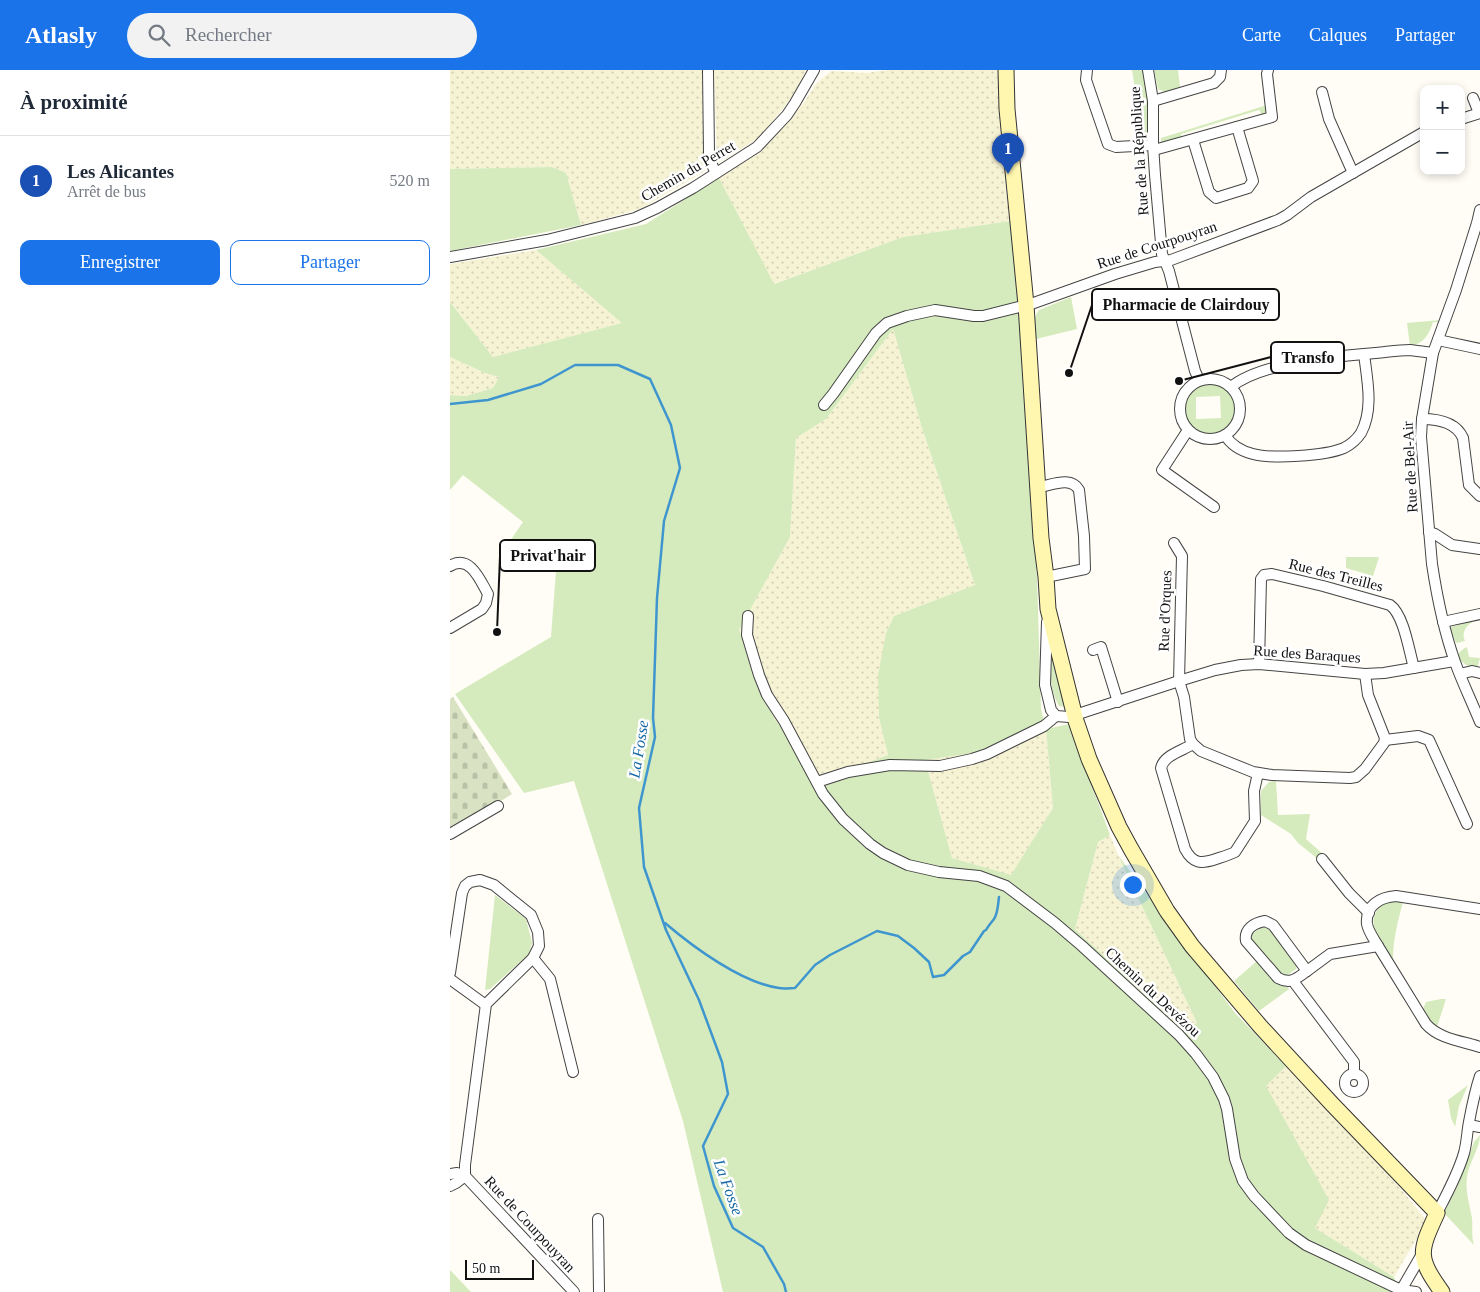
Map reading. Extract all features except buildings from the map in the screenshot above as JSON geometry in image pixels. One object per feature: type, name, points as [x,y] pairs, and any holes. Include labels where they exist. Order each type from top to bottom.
[{"type":"street","points":[[708,70],[709,152],[711,163],[716,173]]},
{"type":"street","name":"Chemin du Perret","points":[[450,257],[547,240],[635,218],[675,199],[757,147],[795,103],[814,70]]},
{"type":"street","points":[[817,782],[848,772],[890,765],[940,766],[972,759],[987,754],[1044,726],[1056,716],[1051,710],[1045,685],[1048,609],[1046,577],[1041,538],[1026,305],[1007,109],[1006,70]]},
{"type":"street","points":[[1087,70],[1086,80],[1108,144],[1116,147],[1153,148],[1194,140],[1272,117],[1268,70]]},
{"type":"street","name":"Rue de la République","points":[[1148,70],[1153,101],[1153,148],[1162,254],[1169,271],[1195,372],[1199,380]]},
{"type":"street","points":[[1153,101],[1214,83],[1220,76],[1221,70]]},
{"type":"street","points":[[1322,92],[1329,119],[1353,174]]},
{"type":"street","points":[[1465,117],[1479,113],[1473,98]]},
{"type":"street","points":[[1194,140],[1211,194],[1216,198],[1248,188],[1253,181],[1237,127]]},
{"type":"street","name":"Rue de Courpouyran","points":[[824,405],[876,333],[887,323],[906,316],[935,310],[983,316],[1049,299],[1124,271],[1155,262],[1171,260],[1286,216],[1311,197],[1420,134]]},
{"type":"street","name":"Rue de Bel-Air","points":[[1480,210],[1478,223],[1456,290],[1433,353],[1422,419],[1421,438],[1435,584],[1454,661],[1480,722]]},
{"type":"street","points":[[1438,340],[1480,349]]},
{"type":"street","points":[[1232,387],[1245,378],[1280,366],[1301,362],[1410,350],[1433,353]]},
{"type":"street","points":[[1225,435],[1231,444],[1250,453],[1274,457],[1325,452],[1344,448],[1360,435],[1367,417],[1369,396],[1364,354]]},
{"type":"street","points":[[1208,378],[1224,381],[1232,387],[1239,398],[1240,414],[1232,430],[1218,438],[1203,438],[1188,430],[1181,417],[1180,409],[1181,400],[1191,385],[1199,380],[1208,378]]},
{"type":"street","points":[[1422,419],[1441,421],[1453,425],[1461,433],[1469,485],[1480,496]]},
{"type":"street","points":[[1188,430],[1162,470],[1214,506]]},
{"type":"street","points":[[1039,487],[1066,482],[1077,486],[1084,536],[1085,569],[1046,577]]},
{"type":"street","points":[[1429,532],[1452,545],[1480,549]]},
{"type":"street","name":"Rue d'Orques","points":[[1174,543],[1182,556],[1179,681],[1184,697],[1190,739],[1193,744]]},
{"type":"street","points":[[450,566],[455,563],[465,563],[473,568],[488,594],[482,609],[450,628]]},
{"type":"street","name":"Rue des Treilles","points":[[1259,664],[1262,579],[1264,576],[1272,574],[1390,604],[1395,608],[1402,620],[1414,668]]},
{"type":"street","points":[[1048,609],[1074,716],[1090,759],[1119,827],[1167,911],[1192,946],[1260,1026],[1437,1213]]},
{"type":"street","points":[[1444,622],[1480,614]]},
{"type":"street","name":"Chemin du Devézou","points":[[748,616],[747,635],[767,695],[784,722],[822,794],[843,819],[859,835],[884,853],[908,865],[979,876],[1006,886],[1082,946],[1179,1035],[1213,1077],[1227,1109],[1235,1159],[1243,1181],[1254,1196],[1290,1233],[1306,1245],[1401,1291],[1416,1292]]},
{"type":"street","points":[[1101,647],[1118,702]]},
{"type":"street","name":"Rue des Baraques","points":[[1056,716],[1074,716],[1179,681],[1229,667],[1259,664],[1365,674],[1454,661]]},
{"type":"street","points":[[1460,674],[1472,671],[1480,673]]},
{"type":"street","points":[[1258,773],[1254,791],[1256,819],[1238,847],[1231,854],[1205,862],[1195,861],[1184,849],[1161,768],[1164,761],[1193,744],[1202,751],[1258,773],[1342,778],[1356,776],[1365,769],[1385,740],[1385,734],[1368,695],[1365,674]]},
{"type":"street","points":[[1385,740],[1418,736],[1428,740],[1467,824]]},
{"type":"street","points":[[450,834],[498,806]]},
{"type":"street","points":[[1322,859],[1369,913]]},
{"type":"street","points":[[450,974],[462,893],[465,886],[470,882],[480,880],[494,885],[531,915],[538,932],[539,946],[534,958],[486,1004],[464,1165],[465,1176]]},
{"type":"street","points":[[1480,909],[1387,896],[1374,904],[1369,913],[1367,923],[1378,946],[1426,1024],[1439,1034],[1480,1047]]},
{"type":"street","points":[[1307,970],[1273,925],[1262,922],[1249,928],[1245,934],[1246,941],[1278,978],[1286,981],[1293,981],[1330,954],[1378,946]]},
{"type":"street","points":[[534,958],[550,980],[572,1072]]},
{"type":"street","points":[[450,980],[486,1004]]},
{"type":"street","points":[[1293,981],[1354,1062],[1354,1074]]},
{"type":"street","points":[[1401,1291],[1422,1254],[1425,1238],[1464,1154],[1474,1096],[1480,1076]]},
{"type":"street","points":[[1469,1125],[1480,1127]]},
{"type":"street","points":[[450,1174],[457,1173],[465,1176]]},
{"type":"street","points":[[450,1186],[465,1176]]},
{"type":"street","name":"Rue de Courpouyran","points":[[465,1176],[574,1292]]},
{"type":"street","points":[[598,1219],[599,1292]]},
{"type":"street","points":[[1422,1254],[1425,1266],[1442,1292]]},
{"type":"shaded area","points":[[450,70],[703,70],[705,171],[640,209],[581,225],[566,173],[552,167],[450,169]]},
{"type":"shaded area","points":[[714,70],[806,70],[796,92],[760,137],[717,164]]},
{"type":"shaded area","points":[[888,70],[1001,70],[1006,192],[1010,221],[903,237],[773,284],[719,178],[761,152],[803,104],[816,84],[831,71],[866,73]]},
{"type":"shaded area","points":[[536,250],[623,323],[493,357],[450,302],[450,264]]},
{"type":"shaded area","points":[[893,329],[922,428],[975,585],[894,616],[886,633],[879,718],[888,755],[817,775],[775,721],[739,630],[790,537],[796,438],[826,419]]},
{"type":"shaded area","points":[[450,357],[485,373],[499,377],[493,388],[466,396],[450,395]]},
{"type":"shaded area","points":[[1046,729],[1053,808],[1011,876],[952,858],[925,760],[967,754]]},
{"type":"shaded area","points":[[1110,835],[1197,1023],[1183,1030],[1075,929],[1098,842]]},
{"type":"shaded area","points":[[1286,1066],[1379,1162],[1427,1221],[1394,1277],[1315,1228],[1266,1085]]},
{"type":"green space","points":[[1132,70],[1144,70],[1149,108],[1148,138],[1143,139]]},
{"type":"green space","points":[[1154,70],[1178,70],[1180,87],[1165,92],[1158,89]]},
{"type":"green space","points":[[1267,105],[1267,112],[1262,115],[1259,110],[1181,134],[1182,140],[1161,145],[1161,138]]},
{"type":"green space","points":[[552,167],[566,173],[581,225],[450,251],[450,169]]},
{"type":"green space","points":[[719,178],[774,284],[903,237],[1010,221],[1021,316],[1037,577],[1041,709],[1046,729],[1069,724],[1110,835],[1098,842],[1075,929],[1183,1030],[1197,1023],[1118,855],[1235,1013],[1286,1066],[1266,1086],[1329,1200],[1315,1228],[1394,1277],[1399,1292],[723,1292],[683,1121],[574,781],[524,793],[455,694],[551,637],[556,571],[510,541],[523,522],[463,475],[450,490],[450,395],[466,396],[493,388],[499,377],[485,373],[450,357],[450,302],[493,357],[622,323],[536,250],[646,224]],"holes":[[[893,329],[922,428],[975,585],[894,616],[886,633],[878,675],[879,718],[888,755],[818,775],[775,720],[739,630],[790,537],[796,438],[826,419]],[[1046,729],[1053,808],[1011,875],[952,858],[925,760],[967,754]]]},
{"type":"green space","points":[[1071,297],[1077,329],[1036,339],[1035,320],[1039,310]]},
{"type":"green space","points":[[1441,320],[1440,322],[1433,322],[1430,331],[1422,341],[1410,346],[1407,323]]},
{"type":"green space","points":[[1214,384],[1224,388],[1231,396],[1234,404],[1234,414],[1231,422],[1225,429],[1216,433],[1204,433],[1197,430],[1187,419],[1185,404],[1191,391],[1198,386]],"holes":[[[1220,396],[1221,418],[1196,419],[1196,397]]]},
{"type":"green space","points":[[1346,557],[1379,557],[1373,576],[1346,568]]},
{"type":"green space","points":[[1474,621],[1465,630],[1465,641],[1457,643],[1451,627]]},
{"type":"green space","points":[[1467,647],[1469,657],[1480,658],[1477,669],[1468,666],[1460,660],[1459,654],[1461,650]]},
{"type":"green space","points":[[1056,659],[1067,707],[1059,706],[1052,689],[1052,660]]},
{"type":"green space","points":[[453,697],[512,794],[450,833],[450,699]]},
{"type":"green space","points":[[1276,781],[1278,815],[1310,814],[1306,839],[1324,855],[1319,860],[1298,843],[1291,834],[1261,815],[1261,791],[1269,782]]},
{"type":"green space","points":[[495,895],[526,919],[532,943],[529,954],[490,989],[485,990]]},
{"type":"green space","points":[[1393,901],[1403,902],[1395,937],[1393,959],[1378,937],[1374,918],[1376,912],[1383,904]]},
{"type":"green space","points":[[1263,927],[1270,929],[1297,965],[1296,969],[1285,977],[1280,975],[1252,942],[1251,934]]},
{"type":"green space","points":[[1257,961],[1277,983],[1285,984],[1289,989],[1259,1011],[1234,981]]},
{"type":"green space","points":[[1446,999],[1437,1027],[1423,1009],[1426,1002]]},
{"type":"green space","points":[[1468,1085],[1459,1106],[1455,1127],[1451,1118],[1448,1100]]},
{"type":"green space","points":[[1480,1135],[1479,1144],[1468,1172],[1467,1184],[1474,1245],[1444,1213],[1457,1187],[1474,1142]]},
{"type":"green space","points":[[450,1270],[471,1292],[450,1292]]},
{"type":"waterway","name":"La Fosse","points":[[450,404],[488,400],[541,384],[575,365],[618,365],[650,379],[671,425],[680,468],[664,521],[657,598],[653,718],[655,737],[639,808],[644,867],[666,930],[699,1000],[722,1062],[728,1094],[703,1146],[714,1186],[733,1228],[763,1247],[784,1284],[786,1292]]},
{"type":"waterway","points":[[665,923],[689,943],[734,972],[765,985],[795,988],[815,965],[830,955],[877,931],[898,936],[914,948],[929,962],[933,977],[944,975],[963,956],[970,952],[994,919],[999,897]]},
{"type":"place","name":"Les Alicantes","points":[[1008,174]]},
{"type":"place","name":"Pharmacie de Clairdouy","points":[[1069,373]]},
{"type":"place","name":"Transfo","points":[[1179,381]]},
{"type":"place","name":"Privat'hair","points":[[497,632]]}]
